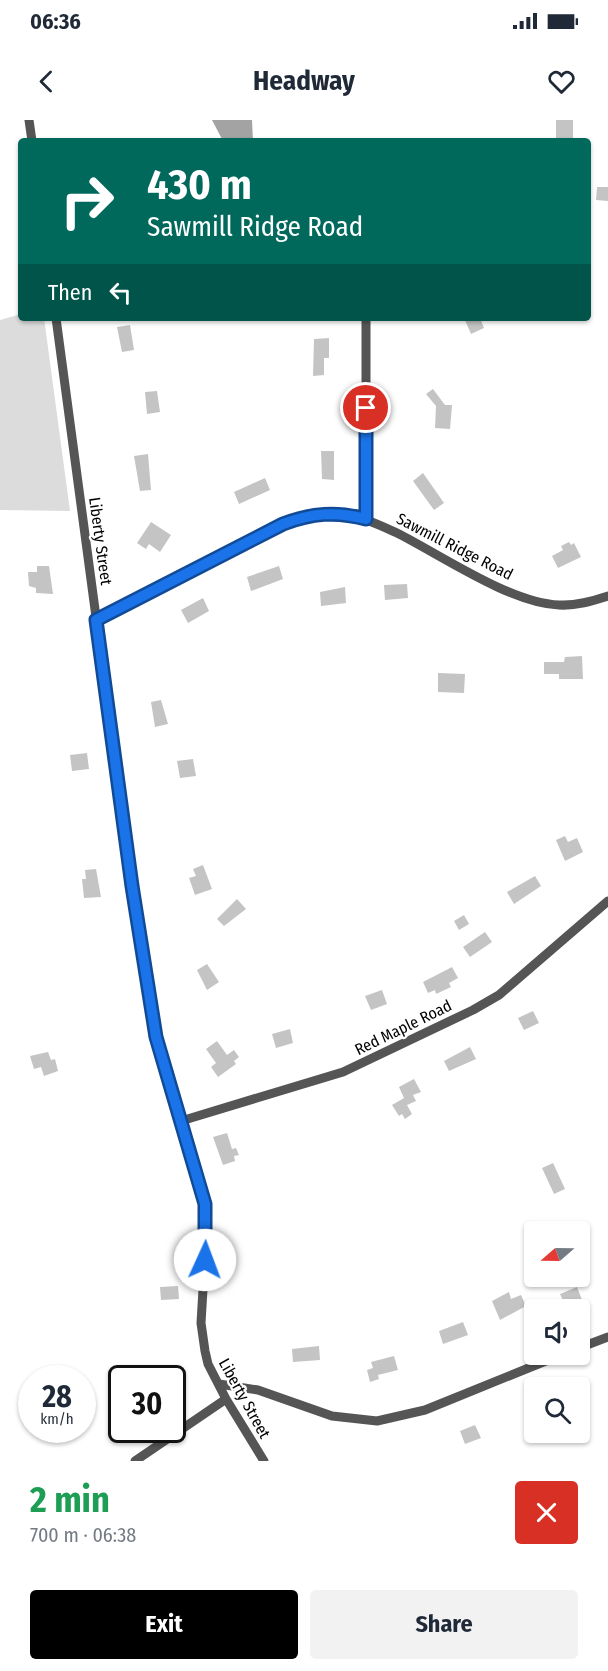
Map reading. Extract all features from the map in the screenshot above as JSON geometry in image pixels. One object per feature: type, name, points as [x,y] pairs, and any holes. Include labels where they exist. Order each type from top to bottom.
[{"type":"street","points":[[29,120],[32,138]]},
{"type":"street","name":"Liberty Street","points":[[56,321],[132,886],[156,1037],[205,1204],[202,1338],[208,1364],[226,1399],[264,1461]]},
{"type":"street","points":[[366,321],[366,519]]},
{"type":"street","name":"Sawmill Ridge Road","points":[[96,620],[283,524],[307,516],[334,512],[366,519],[468,573],[529,599],[557,605],[585,603],[608,596]]},
{"type":"street","name":"Red Maple Road","points":[[181,1122],[343,1072],[473,1010],[499,995],[608,901]]},
{"type":"street","points":[[590,1343],[608,1336]]},
{"type":"street","points":[[219,1384],[258,1390],[332,1416],[362,1421],[392,1420],[425,1410],[536,1365]]},
{"type":"street","points":[[135,1461],[226,1399]]},
{"type":"shaded area","points":[[212,120],[252,120],[253,138],[221,138]]},
{"type":"shaded area","points":[[18,315],[18,321],[44,321],[70,511],[0,510],[0,320]]},
{"type":"building","points":[[556,120],[573,120],[573,138],[556,138]]},
{"type":"building","points":[[597,187],[608,187],[608,201],[596,200]]},
{"type":"building","points":[[465,321],[481,321],[484,328],[471,334]]},
{"type":"building","points":[[130,325],[134,350],[122,352],[117,327]]},
{"type":"building","points":[[329,338],[329,358],[324,358],[324,375],[313,376],[314,339]]},
{"type":"building","points":[[433,389],[445,405],[452,405],[450,429],[435,428],[436,406],[426,394]]},
{"type":"building","points":[[157,391],[160,412],[147,414],[145,392]]},
{"type":"building","points":[[321,451],[334,451],[334,480],[322,479]]},
{"type":"building","points":[[148,454],[151,490],[140,491],[134,456]]},
{"type":"building","points":[[423,473],[444,503],[434,510],[413,481]]},
{"type":"building","points":[[265,478],[270,490],[239,504],[234,492]]},
{"type":"building","points":[[151,522],[171,535],[160,552],[149,544],[146,549],[137,543]]},
{"type":"building","points":[[569,542],[571,545],[574,543],[581,557],[558,568],[552,556],[563,550],[561,546]]},
{"type":"building","points":[[37,566],[49,566],[53,594],[36,593],[36,588],[29,586],[28,572],[37,572]]},
{"type":"building","points":[[279,566],[283,579],[251,591],[247,577]]},
{"type":"building","points":[[407,584],[408,598],[385,600],[384,585]]},
{"type":"building","points":[[345,587],[346,603],[321,606],[320,592]]},
{"type":"building","points":[[203,598],[209,611],[188,623],[181,610]]},
{"type":"building","points":[[582,656],[583,679],[559,679],[559,674],[544,674],[544,662],[564,662],[565,657]]},
{"type":"building","points":[[438,673],[465,674],[464,693],[438,692]]},
{"type":"building","points":[[161,700],[168,724],[155,727],[151,702]]},
{"type":"building","points":[[87,753],[89,769],[72,771],[70,755]]},
{"type":"building","points":[[193,759],[196,776],[180,778],[177,761]]},
{"type":"building","points":[[565,836],[568,842],[577,838],[583,852],[565,861],[556,840]]},
{"type":"building","points":[[203,865],[212,889],[195,895],[189,878],[196,876],[193,869]]},
{"type":"building","points":[[96,869],[101,897],[84,898],[82,879],[86,879],[85,870]]},
{"type":"building","points":[[535,876],[541,886],[514,904],[507,892]]},
{"type":"building","points":[[237,899],[246,909],[224,926],[217,919]]},
{"type":"building","points":[[464,915],[469,924],[459,930],[454,921]]},
{"type":"building","points":[[485,932],[492,942],[470,957],[463,947]]},
{"type":"building","points":[[207,964],[219,982],[207,990],[197,970]]},
{"type":"building","points":[[452,967],[458,978],[449,983],[451,987],[436,994],[435,990],[428,993],[423,982]]},
{"type":"building","points":[[382,990],[387,1004],[371,1010],[365,996]]},
{"type":"building","points":[[533,1011],[539,1023],[524,1030],[518,1018]]},
{"type":"building","points":[[290,1029],[293,1043],[276,1048],[272,1034]]},
{"type":"building","points":[[217,1041],[227,1055],[234,1050],[239,1057],[234,1061],[236,1064],[218,1077],[211,1067],[216,1063],[206,1049]]},
{"type":"building","points":[[470,1047],[476,1059],[449,1071],[444,1061]]},
{"type":"building","points":[[48,1052],[51,1060],[55,1059],[58,1071],[44,1076],[41,1067],[34,1069],[30,1056]]},
{"type":"building","points":[[414,1079],[421,1092],[413,1095],[416,1101],[407,1105],[412,1114],[405,1119],[402,1114],[399,1116],[392,1105],[404,1098],[399,1087]]},
{"type":"building","points":[[227,1133],[232,1149],[236,1148],[239,1155],[234,1156],[235,1161],[223,1165],[213,1137]]},
{"type":"building","points":[[553,1163],[565,1189],[554,1194],[542,1168]]},
{"type":"building","points":[[178,1286],[179,1299],[161,1300],[160,1287]]},
{"type":"building","points":[[577,1287],[582,1299],[562,1299],[560,1294]]},
{"type":"building","points":[[509,1292],[511,1299],[521,1295],[524,1307],[500,1320],[492,1301]]},
{"type":"building","points":[[463,1322],[468,1335],[443,1344],[439,1331]]},
{"type":"building","points":[[319,1346],[320,1360],[293,1362],[292,1349]]},
{"type":"building","points":[[394,1356],[398,1370],[378,1375],[379,1379],[370,1382],[367,1370],[373,1368],[371,1362]]},
{"type":"building","points":[[475,1425],[481,1438],[465,1444],[460,1431]]},
{"type":"route","points":[[205,1260],[205,1204],[156,1037],[132,886],[96,620],[283,524],[307,516],[334,512],[366,519],[366,408]]}]
